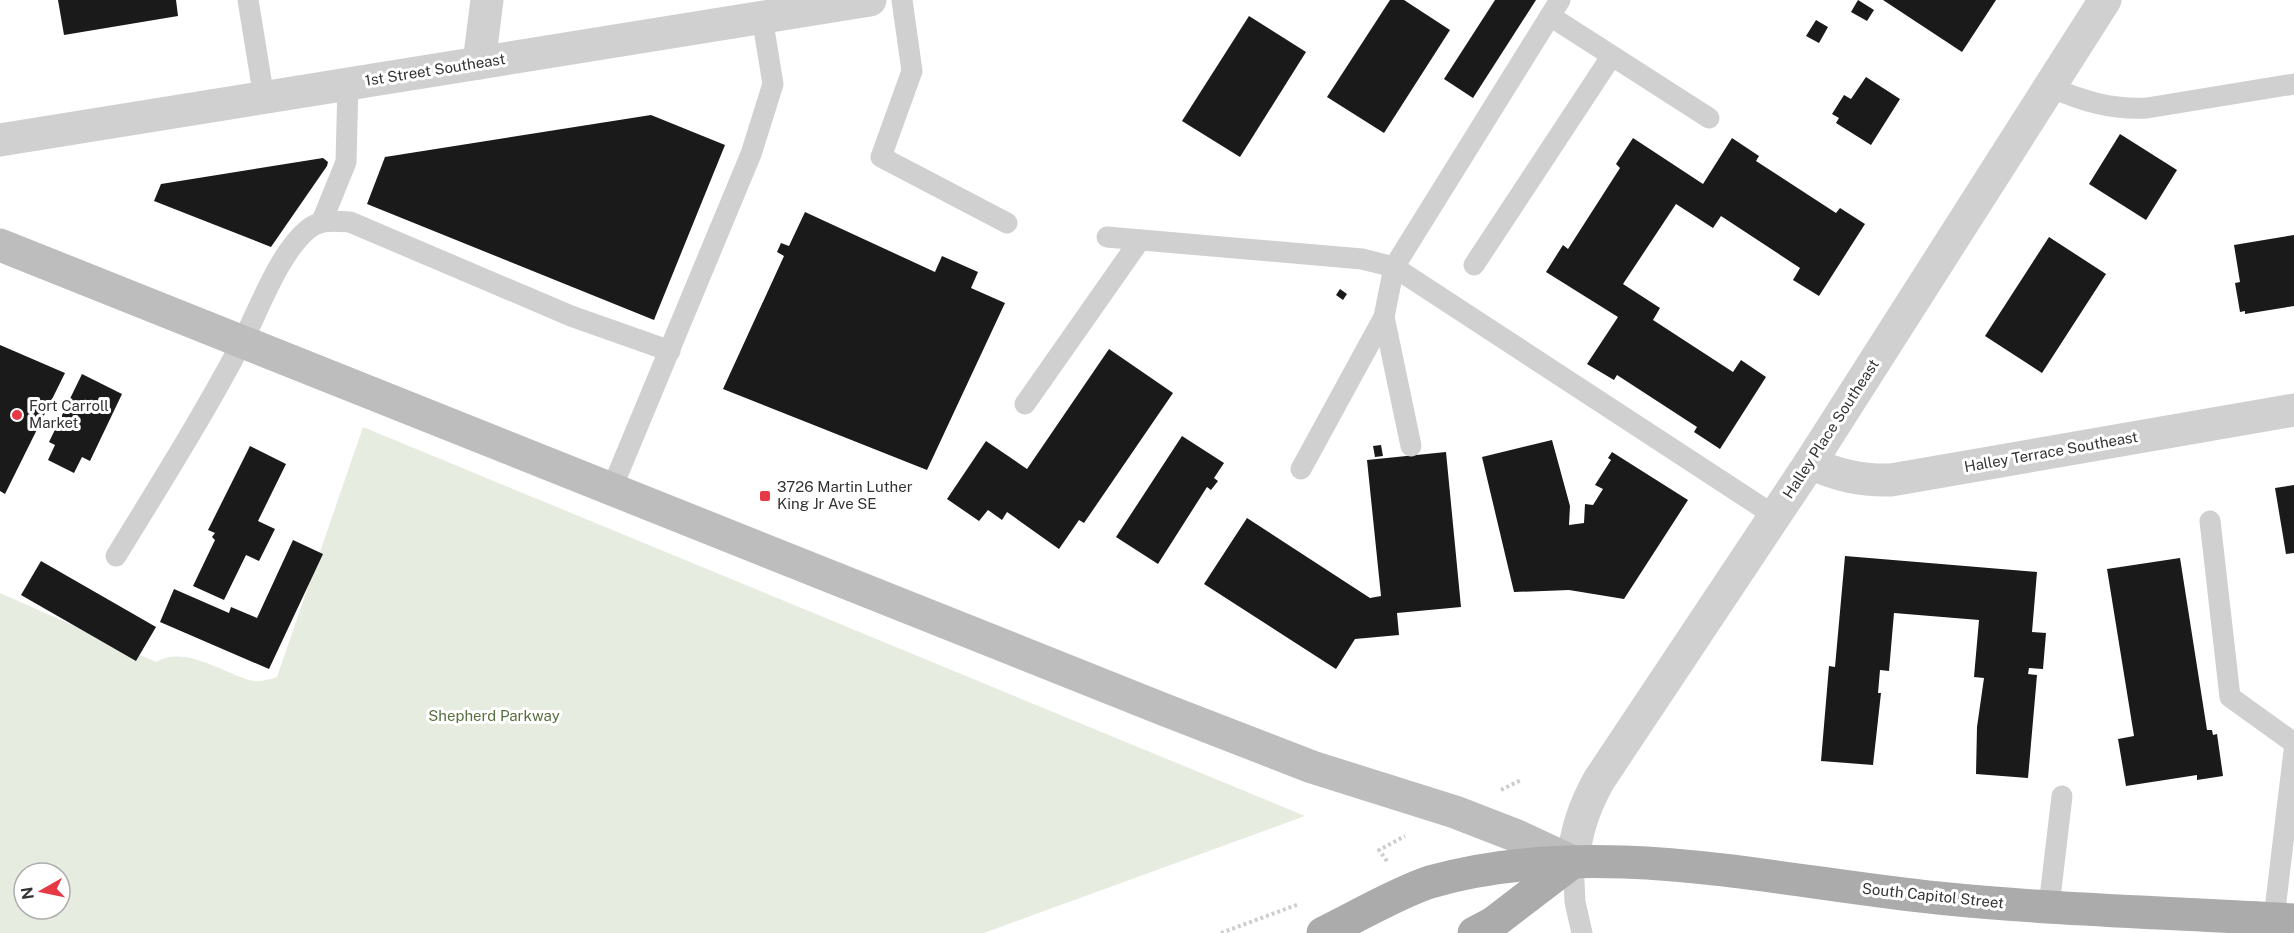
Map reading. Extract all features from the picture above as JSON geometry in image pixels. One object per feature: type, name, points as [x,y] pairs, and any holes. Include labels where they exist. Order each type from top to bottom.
[{"type":"main road","points":[[0,245],[1224,733],[1312,767],[1466,816],[1573,862],[1493,923],[1474,933]]},
{"type":"main road","name":"South Capitol Street","points":[[1323,933],[1428,883],[1505,868],[1573,862],[1659,863],[1934,898],[2284,919]]},
{"type":"street","points":[[478,63],[487,0]]},
{"type":"street","name":"1st Street Southeast","points":[[0,140],[870,0]]},
{"type":"street","name":"Halley Place Southeast","points":[[1573,862],[1576,836],[1586,805],[1599,780],[1810,463],[2105,0]]},
{"type":"street","name":"Halley Terrace Southeast","points":[[1810,463],[1845,477],[1870,481],[1891,480],[2294,410]]},
{"type":"lane","points":[[248,0],[264,98]]},
{"type":"lane","points":[[902,0],[912,71],[881,157],[1006,223]]},
{"type":"lane","points":[[1301,469],[1384,317],[1394,267],[1555,8],[1611,57],[1709,118]]},
{"type":"lane","points":[[612,489],[751,154],[773,84],[762,17]]},
{"type":"lane","points":[[1474,264],[1611,57]]},
{"type":"lane","points":[[322,221],[346,162],[348,84]]},
{"type":"lane","points":[[2050,87],[2082,101],[2123,109],[2147,108],[2294,84]]},
{"type":"lane","points":[[116,556],[198,421],[242,343],[277,271],[307,230],[322,221],[350,222],[570,316],[670,351]]},
{"type":"lane","points":[[1107,237],[1362,259],[1394,267],[1775,516]]},
{"type":"lane","points":[[1025,404],[1140,240]]},
{"type":"lane","points":[[1384,317],[1411,446]]},
{"type":"lane","points":[[2210,521],[2230,697],[2294,743]]},
{"type":"lane","points":[[2284,919],[2294,751]]},
{"type":"lane","points":[[2049,906],[2062,796]]},
{"type":"lane","points":[[1573,862],[1575,902],[1582,933]]},
{"type":"green space","name":"Shepherd Parkway","points":[[363,427],[1305,816],[984,933],[0,933],[0,593],[156,662],[168,657],[193,659],[243,678],[263,681],[277,677]]},
{"type":"building","points":[[58,0],[176,0],[178,16],[64,35]]},
{"type":"building","points":[[1390,0],[1404,0],[1450,30],[1384,133],[1327,97]]},
{"type":"building","points":[[1495,0],[1536,0],[1473,98],[1444,79]]},
{"type":"building","points":[[1858,0],[1874,10],[1867,21],[1851,12]]},
{"type":"building","points":[[1883,0],[1996,0],[1962,52]]},
{"type":"building","points":[[1249,16],[1306,52],[1240,157],[1182,121]]},
{"type":"building","points":[[1816,20],[1828,27],[1819,43],[1806,36]]},
{"type":"building","points":[[1866,77],[1900,99],[1871,145],[1836,123],[1839,118],[1832,114],[1844,95],[1851,99]]},
{"type":"building","points":[[651,115],[725,145],[654,320],[367,204],[385,157]]},
{"type":"building","points":[[2120,134],[2177,170],[2146,220],[2089,184]]},
{"type":"building","points":[[1633,138],[1703,184],[1732,138],[1759,156],[1756,161],[1836,213],[1840,208],[1865,224],[1819,296],[1793,280],[1800,268],[1721,216],[1713,228],[1676,204],[1623,284],[1660,308],[1653,320],[1733,372],[1741,360],[1766,377],[1720,449],[1694,432],[1697,427],[1617,375],[1614,380],[1587,364],[1618,317],[1546,272],[1563,245],[1568,249],[1620,168],[1616,164]]},
{"type":"building","points":[[323,158],[328,162],[327,166],[271,247],[154,201],[161,184]]},
{"type":"building","points":[[805,212],[935,272],[942,256],[978,272],[971,288],[1005,303],[927,470],[723,389],[784,256],[777,252],[781,243],[789,246]]},
{"type":"building","points":[[2294,235],[2294,306],[2245,314],[2245,311],[2240,312],[2235,283],[2240,282],[2234,245]]},
{"type":"building","points":[[2049,237],[2106,274],[2042,373],[1985,336]]},
{"type":"building","points":[[1340,289],[1347,294],[1343,300],[1336,295]]},
{"type":"building","points":[[0,345],[65,373],[5,494],[0,491]]},
{"type":"building","points":[[1109,349],[1173,393],[1084,523],[1079,520],[1059,549],[1007,512],[1002,520],[988,510],[979,521],[947,499],[986,441],[1027,469]]},
{"type":"building","points":[[82,374],[122,394],[90,461],[82,457],[74,473],[48,460],[55,445],[49,442]]},
{"type":"building","points":[[1182,436],[1224,463],[1214,478],[1218,481],[1211,490],[1207,487],[1158,564],[1116,537]]},
{"type":"building","points":[[1552,440],[1570,506],[1569,525],[1584,523],[1585,504],[1593,505],[1603,489],[1595,485],[1611,460],[1608,458],[1612,452],[1688,500],[1624,599],[1569,590],[1514,592],[1482,457]]},
{"type":"building","points":[[1381,445],[1383,456],[1375,457],[1373,446]]},
{"type":"building","points":[[250,446],[286,464],[258,521],[275,529],[259,561],[246,555],[224,600],[193,586],[215,540],[212,537],[215,533],[208,530]]},
{"type":"building","points":[[1446,452],[1461,607],[1397,613],[1399,635],[1355,639],[1336,669],[1204,584],[1247,518],[1370,598],[1381,596],[1367,460]]},
{"type":"building","points":[[2294,485],[2294,553],[2286,554],[2275,488]]},
{"type":"building","points":[[293,540],[323,554],[269,669],[160,622],[174,589],[229,613],[231,607],[257,618]]},
{"type":"building","points":[[1845,556],[2037,572],[2032,632],[2046,633],[2043,669],[2029,668],[2028,674],[2037,675],[2028,778],[1976,774],[1977,727],[1984,678],[1974,677],[1979,620],[1894,613],[1889,671],[1880,670],[1878,693],[1881,693],[1873,765],[1821,761],[1829,666],[1835,667]]},
{"type":"building","points":[[2180,558],[2207,730],[2212,730],[2213,735],[2217,734],[2223,776],[2197,780],[2197,775],[2126,786],[2118,739],[2134,736],[2107,569]]},
{"type":"building","points":[[41,561],[156,627],[136,661],[21,595]]},
{"type":"place","name":"Fort Carroll Market","points":[[17,415]]},
{"type":"place","name":"3726 Martin Luther King Jr Ave SE","points":[[765,496]]}]
